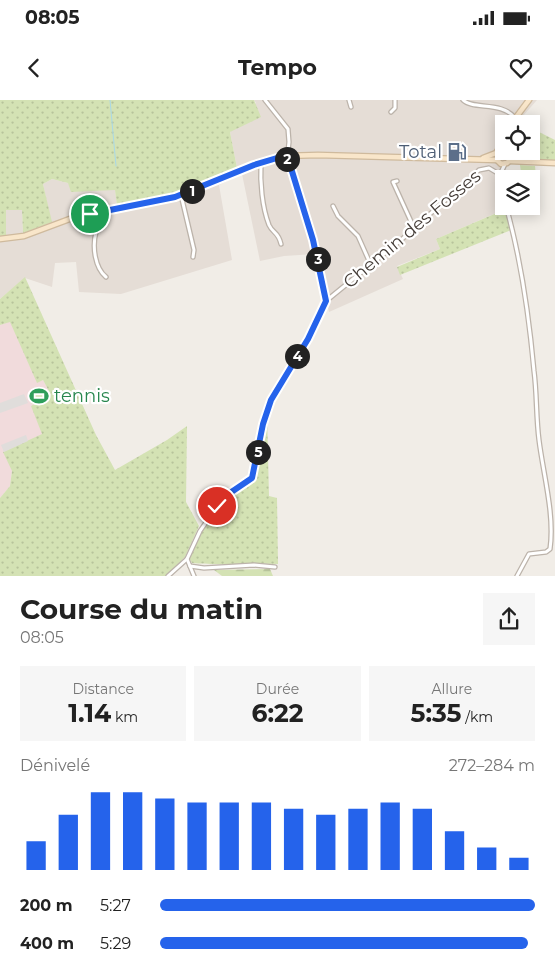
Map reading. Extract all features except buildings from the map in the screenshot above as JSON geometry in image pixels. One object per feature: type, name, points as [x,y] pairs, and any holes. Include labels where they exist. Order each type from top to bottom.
[{"type":"main road","points":[[518,115],[529,100]]},
{"type":"main road","points":[[477,160],[495,154]]},
{"type":"main road","points":[[0,239],[24,236],[62,221],[106,210],[181,195],[261,162],[287,155],[477,160],[505,164],[508,160]]},
{"type":"main road","points":[[525,160],[536,163],[555,163]]},
{"type":"street","points":[[168,576],[187,559],[200,530],[217,506],[227,495],[252,478],[263,424],[271,400],[308,339],[326,301],[313,240],[288,166],[288,129],[266,100]]},
{"type":"street","points":[[349,100],[351,107]]},
{"type":"street","points":[[391,112],[395,108],[395,100]]},
{"type":"street","points":[[463,100],[469,104],[486,105],[509,112],[510,115]]},
{"type":"street","points":[[261,162],[260,178],[270,226],[279,235],[281,244]]},
{"type":"street","name":"Chemin des Fosses","points":[[498,162],[501,170]]},
{"type":"street","name":"Chemin des Fosses","points":[[501,170],[505,164]]},
{"type":"street","name":"Chemin des Fosses","points":[[326,301],[480,170],[490,168],[495,171]]},
{"type":"street","points":[[396,181],[393,182],[414,228]]},
{"type":"street","points":[[181,195],[194,250],[193,257]]},
{"type":"street","points":[[333,206],[338,216],[358,236],[370,263]]},
{"type":"street","points":[[106,210],[104,220],[96,232],[94,248],[98,267],[106,277]]},
{"type":"street","points":[[508,215],[522,281],[534,369],[538,429],[550,504],[550,549],[546,552],[529,554],[518,576]]},
{"type":"street","points":[[187,559],[194,576]]},
{"type":"street","points":[[190,566],[204,568],[254,565],[275,567]]},
{"type":"shaded area","points":[[254,100],[537,100],[524,115],[495,115],[495,160],[518,160],[518,163],[505,166],[503,170],[495,170],[495,214],[436,239],[440,249],[397,266],[403,279],[329,312],[315,254],[284,256],[260,261],[242,174],[219,185],[232,260],[121,294],[79,292],[76,262],[55,263],[52,287],[25,278],[0,299],[0,236],[6,236],[6,210],[22,210],[23,233],[49,212],[43,184],[52,179],[89,191],[115,189],[117,206],[237,168],[230,132],[256,103]]},
{"type":"shaded area","points":[[10,321],[37,382],[43,380],[51,395],[42,434],[12,471],[10,486],[0,498],[0,325]]},
{"type":"shaded area","points":[[24,394],[28,403],[0,413],[0,403]]},
{"type":"shaded area","points":[[26,435],[28,441],[4,452],[1,445]]},
{"type":"green space","points":[[0,100],[254,100],[261,117],[230,132],[237,168],[222,175],[178,192],[117,206],[115,190],[71,192],[68,183],[52,179],[43,184],[52,222],[23,233],[22,210],[6,210],[6,236],[0,236]]},
{"type":"green space","points":[[540,132],[555,140],[555,160],[540,160]]},
{"type":"green space","points":[[520,165],[535,166],[535,170],[521,170]]},
{"type":"green space","points":[[495,214],[507,215],[511,230],[400,275],[397,267],[440,249],[436,239]]},
{"type":"green space","points":[[25,277],[96,435],[115,470],[167,440],[187,426],[186,502],[199,526],[185,557],[166,576],[0,576],[0,498],[10,486],[12,471],[3,452],[42,434],[31,406],[51,395],[43,380],[37,383],[10,322],[0,325],[0,299]]},
{"type":"green space","name":"tennis","points":[[45,388],[49,396],[32,404],[28,396]]},
{"type":"green space","points":[[267,414],[269,496],[277,498],[278,564],[192,563],[189,558],[209,517],[231,494],[249,483],[255,476]]},
{"type":"green space","points":[[270,569],[273,576],[222,576],[214,570]]},
{"type":"waterway","points":[[110,100],[116,166]]},
{"type":"place","name":"Total","points":[[457,152]]},
{"type":"place","name":"tennis","points":[[39,396]]},
{"type":"route","points":[[90,214],[175,197],[269,159],[287,155],[288,166],[313,240],[326,301],[308,339],[271,400],[263,424],[257,465],[252,478],[244,486],[227,495],[217,506]]}]
